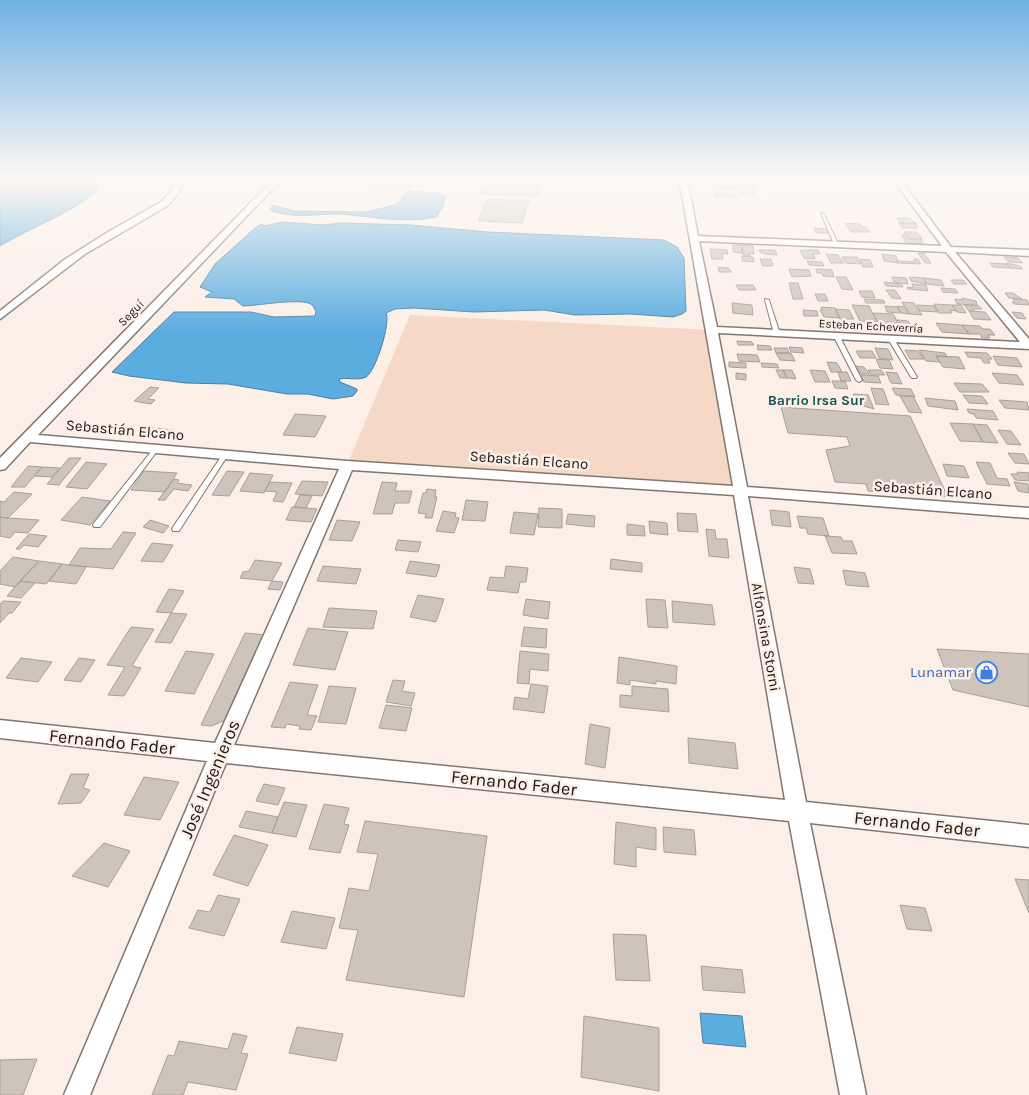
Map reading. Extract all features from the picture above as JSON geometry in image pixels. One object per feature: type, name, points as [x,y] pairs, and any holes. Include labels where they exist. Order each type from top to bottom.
[{"type":"street","points":[[0,316],[31,289],[120,229]]},
{"type":"street","name":"Seguí","points":[[0,466],[230,229]]},
{"type":"street","name":"Alfonsina Storni","points":[[693,229],[797,811],[853,1095]]},
{"type":"street","points":[[933,229],[1029,346]]},
{"type":"street","points":[[695,238],[1029,253]]},
{"type":"street","name":"Esteban Echeverría","points":[[712,330],[1029,346]]},
{"type":"street","name":"Sebastián Elcano","points":[[27,438],[347,465],[740,491],[1029,513]]},
{"type":"street","name":"José Ingenieros","points":[[77,1095],[220,754],[347,465]]},
{"type":"street","name":"Fernando Fader","points":[[0,729],[220,754],[1029,836]]},
{"type":"lane","points":[[829,229],[836,244]]},
{"type":"lane","points":[[767,300],[777,334]]},
{"type":"lane","points":[[837,337],[858,380]]},
{"type":"lane","points":[[891,339],[914,377]]},
{"type":"lane","points":[[97,525],[156,449]]},
{"type":"lane","points":[[176,529],[225,455]]},
{"type":"shaded area","points":[[410,315],[712,330],[740,491],[347,465]]},
{"type":"water","points":[[0,229],[32,229],[13,239],[0,246]]},
{"type":"water","points":[[254,229],[456,229],[664,240],[677,247],[684,258],[686,311],[673,317],[631,314],[575,315],[544,310],[474,312],[414,308],[395,309],[386,313],[385,336],[370,373],[363,378],[339,379],[340,382],[357,389],[357,391],[353,396],[333,399],[308,394],[287,394],[228,384],[186,383],[112,372],[174,312],[251,312],[274,317],[315,316],[316,311],[312,305],[307,303],[290,302],[243,306],[234,299],[205,297],[212,292],[200,287],[215,264]]},
{"type":"water","points":[[700,1013],[742,1016],[746,1047],[703,1043]]},
{"type":"building","points":[[814,229],[826,229],[828,233],[816,233]]},
{"type":"building","points":[[849,229],[868,229],[870,232],[851,232]]},
{"type":"building","points":[[904,232],[917,232],[922,239],[909,239]]},
{"type":"building","points":[[902,235],[907,235],[909,239],[921,239],[923,244],[906,243]]},
{"type":"building","points":[[733,245],[741,245],[742,253],[733,252]]},
{"type":"building","points":[[742,245],[753,246],[754,254],[750,253],[750,256],[743,255]]},
{"type":"building","points":[[710,249],[727,250],[728,254],[722,253],[723,259],[712,259]]},
{"type":"building","points":[[759,250],[775,250],[777,255],[766,254]]},
{"type":"building","points":[[800,250],[818,250],[820,254],[813,254],[815,259],[804,258]]},
{"type":"building","points":[[918,253],[924,253],[931,263],[925,263]]},
{"type":"building","points":[[826,254],[838,255],[844,263],[831,263]]},
{"type":"building","points":[[882,254],[896,256],[898,263],[884,261]]},
{"type":"building","points":[[742,256],[753,257],[754,262],[742,261]]},
{"type":"building","points":[[842,257],[857,257],[861,264],[846,263]]},
{"type":"building","points":[[1004,257],[1018,258],[1023,263],[1009,262]]},
{"type":"building","points":[[760,259],[771,259],[773,266],[763,266]]},
{"type":"building","points":[[860,259],[870,260],[873,267],[863,267]]},
{"type":"building","points":[[914,259],[918,259],[921,264],[898,263],[897,261],[915,262]]},
{"type":"building","points":[[807,261],[822,262],[824,266],[809,265]]},
{"type":"building","points":[[990,263],[1007,264],[1010,268],[993,267]]},
{"type":"building","points":[[1006,263],[1020,266],[1023,269],[1010,268]]},
{"type":"building","points":[[718,267],[728,268],[732,272],[719,272]]},
{"type":"building","points":[[789,269],[809,270],[811,276],[792,277]]},
{"type":"building","points":[[816,269],[832,270],[834,277],[823,276],[822,273],[817,273]]},
{"type":"building","points":[[836,277],[846,277],[853,290],[842,289]]},
{"type":"building","points":[[892,277],[906,278],[908,284],[894,282]]},
{"type":"building","points":[[909,277],[924,278],[927,284],[911,281]]},
{"type":"building","points":[[924,278],[941,280],[944,286],[927,284]]},
{"type":"building","points":[[951,280],[963,280],[967,284],[954,284]]},
{"type":"building","points":[[884,282],[901,284],[903,287],[886,286]]},
{"type":"building","points":[[789,283],[798,283],[803,299],[793,299]]},
{"type":"building","points":[[912,284],[926,285],[928,291],[908,289],[907,287],[913,288]]},
{"type":"building","points":[[736,285],[753,285],[756,290],[739,290]]},
{"type":"building","points":[[941,288],[955,289],[958,293],[943,292]]},
{"type":"building","points":[[886,290],[895,290],[901,299],[892,298]]},
{"type":"building","points":[[859,291],[872,291],[875,298],[862,297]]},
{"type":"building","points":[[1005,293],[1013,293],[1022,299],[1009,298]]},
{"type":"building","points":[[815,294],[825,294],[828,301],[818,301]]},
{"type":"building","points":[[962,298],[976,301],[977,305],[957,304],[955,299],[963,300]]},
{"type":"building","points":[[864,299],[883,300],[885,303],[866,303]]},
{"type":"building","points":[[1013,299],[1027,300],[1029,305],[1014,304],[1012,302],[1015,302]]},
{"type":"building","points":[[902,302],[914,303],[922,315],[909,314]]},
{"type":"building","points":[[732,303],[752,305],[753,315],[733,313]]},
{"type":"building","points":[[934,304],[952,305],[956,311],[950,310],[952,313],[939,313]]},
{"type":"building","points":[[852,305],[869,306],[877,322],[860,321]]},
{"type":"building","points":[[917,305],[934,306],[938,312],[920,311]]},
{"type":"building","points":[[952,305],[961,305],[966,313],[957,312]]},
{"type":"building","points":[[964,305],[979,306],[982,309],[969,311]]},
{"type":"building","points":[[885,306],[898,307],[900,313],[887,312]]},
{"type":"building","points":[[897,306],[905,307],[909,314],[901,313]]},
{"type":"building","points":[[821,307],[835,308],[840,318],[824,317],[820,310],[822,310]]},
{"type":"building","points":[[835,309],[849,310],[854,319],[840,319]]},
{"type":"building","points":[[803,310],[817,311],[818,316],[804,316]]},
{"type":"building","points":[[969,311],[985,312],[991,320],[974,319]]},
{"type":"building","points":[[1012,312],[1022,313],[1026,319],[1017,318]]},
{"type":"building","points":[[873,313],[893,314],[901,328],[880,327]]},
{"type":"building","points":[[897,320],[908,321],[913,328],[901,328]]},
{"type":"building","points":[[868,321],[877,322],[881,328],[871,327]]},
{"type":"building","points":[[936,323],[962,325],[969,334],[942,332]]},
{"type":"building","points":[[962,325],[980,326],[983,329],[990,329],[995,335],[988,335],[990,338],[982,338],[980,334],[969,334]]},
{"type":"building","points":[[737,341],[752,342],[754,345],[738,345]]},
{"type":"building","points":[[757,345],[770,346],[772,350],[758,350]]},
{"type":"building","points":[[789,347],[802,348],[804,353],[791,352]]},
{"type":"building","points":[[774,348],[787,348],[789,353],[776,353]]},
{"type":"building","points":[[875,348],[888,349],[893,360],[879,358]]},
{"type":"building","points":[[905,350],[918,351],[924,359],[910,359]]},
{"type":"building","points":[[919,350],[945,353],[947,357],[936,356],[940,362],[926,361]]},
{"type":"building","points":[[856,351],[872,351],[876,358],[860,358]]},
{"type":"building","points":[[965,352],[987,353],[992,359],[988,359],[990,363],[984,363],[981,358],[968,357]]},
{"type":"building","points":[[776,353],[791,353],[795,361],[780,360]]},
{"type":"building","points":[[737,354],[757,355],[760,362],[739,361]]},
{"type":"building","points":[[936,356],[959,357],[965,369],[943,367]]},
{"type":"building","points":[[993,356],[1017,358],[1022,367],[998,365]]},
{"type":"building","points":[[876,359],[889,360],[893,369],[880,368]]},
{"type":"building","points":[[729,362],[746,363],[746,368],[729,367]]},
{"type":"building","points":[[827,362],[837,363],[842,372],[831,372]]},
{"type":"building","points":[[761,363],[777,364],[779,368],[762,367]]},
{"type":"building","points":[[856,366],[864,367],[869,374],[861,374]]},
{"type":"building","points":[[776,370],[783,370],[787,378],[780,378]]},
{"type":"building","points":[[783,370],[792,370],[796,379],[787,378]]},
{"type":"building","points":[[810,370],[825,371],[830,382],[815,382]]},
{"type":"building","points":[[868,370],[881,370],[885,375],[871,375]]},
{"type":"building","points":[[838,372],[847,372],[851,381],[841,381]]},
{"type":"building","points":[[886,372],[897,373],[902,384],[891,383]]},
{"type":"building","points":[[736,373],[746,374],[746,380],[736,379]]},
{"type":"building","points":[[992,373],[1017,375],[1024,385],[999,383]]},
{"type":"building","points":[[861,375],[878,376],[881,383],[864,382]]},
{"type":"building","points":[[832,381],[845,381],[848,389],[835,388]]},
{"type":"building","points":[[954,383],[982,384],[989,392],[960,392]]},
{"type":"building","points":[[150,387],[159,388],[148,399],[155,400],[151,404],[134,401]]},
{"type":"building","points":[[871,388],[883,389],[889,405],[876,404]]},
{"type":"building","points":[[892,388],[911,389],[915,397],[896,395]]},
{"type":"building","points":[[853,394],[868,395],[874,409],[856,404]]},
{"type":"building","points":[[963,395],[982,396],[988,404],[969,403]]},
{"type":"building","points":[[900,396],[913,396],[922,413],[909,412]]},
{"type":"building","points":[[925,398],[955,401],[958,410],[928,406]]},
{"type":"building","points":[[999,400],[1027,402],[1029,410],[1005,408]]},
{"type":"building","points":[[781,407],[910,416],[948,497],[868,491],[866,484],[835,482],[826,450],[850,446],[847,437],[788,433]]},
{"type":"building","points":[[967,409],[993,411],[998,420],[976,418]]},
{"type":"building","points":[[295,414],[326,416],[315,437],[283,435]]},
{"type":"building","points":[[950,423],[973,424],[983,442],[960,441]]},
{"type":"building","points":[[973,424],[987,425],[998,443],[983,442]]},
{"type":"building","points":[[151,428],[173,430],[166,437],[145,435]]},
{"type":"building","points":[[998,430],[1011,431],[1021,445],[1007,444]]},
{"type":"building","points":[[1008,453],[1024,454],[1029,464],[1015,463]]},
{"type":"building","points":[[69,458],[81,458],[59,485],[47,484]]},
{"type":"building","points":[[86,462],[107,464],[87,489],[66,487]]},
{"type":"building","points":[[976,462],[990,463],[997,478],[1007,479],[1010,486],[987,484]]},
{"type":"building","points":[[943,464],[964,466],[969,478],[947,476]]},
{"type":"building","points":[[28,466],[42,467],[25,487],[11,487]]},
{"type":"building","points":[[42,467],[60,468],[52,477],[34,476]]},
{"type":"building","points":[[144,471],[177,473],[165,492],[131,490]]},
{"type":"building","points":[[227,471],[244,472],[229,496],[212,495]]},
{"type":"building","points":[[1017,472],[1029,473],[1029,481],[1015,480],[1011,474],[1018,474]]},
{"type":"building","points":[[250,473],[273,475],[264,493],[240,491]]},
{"type":"building","points":[[174,479],[179,480],[177,483],[192,485],[188,491],[174,489],[165,500],[158,500]]},
{"type":"building","points":[[302,481],[328,482],[322,496],[295,494]]},
{"type":"building","points":[[270,482],[292,483],[283,502],[273,501],[277,492],[265,491]]},
{"type":"building","points":[[382,482],[397,483],[395,491],[412,491],[409,503],[395,503],[392,514],[373,514]]},
{"type":"building","points":[[1014,482],[1028,484],[1029,493],[1018,491]]},
{"type":"building","points":[[427,489],[436,490],[435,497],[437,497],[432,518],[425,518],[426,514],[418,513],[423,493],[426,493]]},
{"type":"building","points":[[14,492],[32,494],[8,518],[0,517],[0,501],[4,502]]},
{"type":"building","points":[[300,495],[312,496],[306,508],[294,507]]},
{"type":"building","points":[[82,497],[110,501],[90,525],[61,520]]},
{"type":"building","points":[[466,500],[488,502],[485,521],[462,520]]},
{"type":"building","points":[[292,507],[317,509],[311,522],[286,520]]},
{"type":"building","points":[[539,508],[562,509],[562,528],[538,527]]},
{"type":"building","points":[[770,510],[789,512],[791,527],[772,525]]},
{"type":"building","points":[[443,511],[456,513],[455,517],[459,518],[454,533],[436,531]]},
{"type":"building","points":[[514,512],[538,514],[534,535],[510,533]]},
{"type":"building","points":[[677,513],[696,514],[698,532],[678,531]]},
{"type":"building","points":[[568,514],[595,516],[594,527],[566,524]]},
{"type":"building","points":[[797,516],[823,518],[829,536],[808,534],[806,528],[800,528]]},
{"type":"building","points":[[0,517],[39,520],[28,533],[15,532],[10,538],[0,536]]},
{"type":"building","points":[[150,520],[169,526],[163,533],[143,527]]},
{"type":"building","points":[[337,520],[360,522],[352,541],[329,540]]},
{"type":"building","points":[[649,521],[667,523],[668,535],[650,533]]},
{"type":"building","points":[[627,524],[644,526],[645,536],[627,535]]},
{"type":"building","points":[[706,529],[715,530],[716,539],[727,539],[729,558],[709,556]]},
{"type":"building","points":[[123,532],[136,533],[113,569],[69,565],[80,548],[111,549]]},
{"type":"building","points":[[29,534],[47,536],[38,547],[24,545],[20,549],[16,549]]},
{"type":"building","points":[[825,536],[841,537],[843,541],[852,541],[857,554],[832,553]]},
{"type":"building","points":[[398,540],[421,542],[418,552],[395,550]]},
{"type":"building","points":[[152,543],[173,545],[163,562],[141,561]]},
{"type":"building","points":[[13,557],[39,561],[15,587],[0,584],[0,571]]},
{"type":"building","points":[[611,559],[642,563],[642,572],[610,569]]},
{"type":"building","points":[[255,560],[282,563],[272,581],[240,578],[243,572],[249,571]]},
{"type":"building","points":[[39,561],[62,564],[46,584],[20,581]]},
{"type":"building","points":[[410,561],[440,565],[436,577],[406,573]]},
{"type":"building","points":[[62,564],[86,567],[76,584],[49,581]]},
{"type":"building","points":[[323,566],[361,569],[356,584],[317,581]]},
{"type":"building","points":[[506,566],[528,568],[526,582],[520,582],[518,593],[487,590],[490,577],[504,578]]},
{"type":"building","points":[[794,567],[810,569],[814,584],[798,583]]},
{"type":"building","points":[[843,570],[865,573],[869,587],[846,585]]},
{"type":"building","points":[[20,581],[35,583],[21,598],[7,596]]},
{"type":"building","points":[[272,581],[283,582],[280,590],[268,589]]},
{"type":"building","points":[[169,589],[184,591],[171,613],[156,612]]},
{"type":"building","points":[[418,595],[444,599],[436,622],[410,617]]},
{"type":"building","points":[[526,599],[550,602],[548,619],[523,615]]},
{"type":"building","points":[[646,599],[665,600],[668,628],[648,627]]},
{"type":"building","points":[[3,601],[21,602],[0,623],[0,604]]},
{"type":"building","points":[[672,601],[712,605],[715,625],[673,622]]},
{"type":"building","points":[[329,608],[377,611],[373,629],[323,627]]},
{"type":"building","points":[[171,613],[187,614],[171,643],[155,642]]},
{"type":"building","points":[[131,627],[154,629],[132,666],[141,668],[124,696],[108,695],[125,667],[107,665]]},
{"type":"building","points":[[524,627],[547,629],[546,648],[521,646]]},
{"type":"building","points":[[308,628],[348,632],[335,670],[293,665]]},
{"type":"building","points":[[245,633],[265,635],[227,719],[212,726],[201,725]]},
{"type":"building","name":"Lunamar","points":[[937,649],[1029,654],[1029,707],[953,690]]},
{"type":"building","points":[[186,651],[214,654],[194,694],[165,691]]},
{"type":"building","points":[[520,651],[549,654],[548,671],[530,669],[529,684],[517,683]]},
{"type":"building","points":[[619,657],[677,666],[676,684],[656,681],[656,684],[630,680],[630,685],[617,683]]},
{"type":"building","points":[[21,658],[52,662],[38,682],[6,678]]},
{"type":"building","points":[[79,658],[95,660],[81,682],[64,680]]},
{"type":"building","points":[[393,680],[405,681],[402,691],[415,693],[411,706],[386,702]]},
{"type":"building","points":[[290,682],[318,685],[307,715],[317,716],[311,730],[299,729],[300,726],[286,724],[285,728],[271,727]]},
{"type":"building","points":[[531,684],[548,686],[544,713],[513,709],[515,697],[528,699]]},
{"type":"building","points":[[329,686],[356,688],[346,724],[318,722]]},
{"type":"building","points":[[632,686],[668,689],[669,712],[620,707],[620,695],[632,696]]},
{"type":"building","points":[[386,705],[412,708],[406,731],[379,728]]},
{"type":"building","points":[[590,724],[610,728],[605,768],[585,764]]},
{"type":"building","points":[[688,738],[735,743],[738,769],[689,763]]},
{"type":"building","points":[[71,774],[89,774],[83,788],[90,790],[81,803],[58,804]]},
{"type":"building","points":[[144,777],[179,782],[160,820],[124,815]]},
{"type":"building","points":[[264,784],[285,788],[278,805],[256,801]]},
{"type":"building","points":[[284,802],[307,805],[296,837],[272,833]]},
{"type":"building","points":[[324,804],[349,808],[344,824],[349,825],[340,853],[309,849]]},
{"type":"building","points":[[246,811],[278,817],[272,833],[239,827]]},
{"type":"building","points":[[365,821],[487,836],[464,997],[346,980],[358,930],[339,928],[349,888],[369,891],[378,854],[357,852]]},
{"type":"building","points":[[616,822],[656,828],[656,850],[636,847],[636,867],[614,864]]},
{"type":"building","points":[[663,827],[694,830],[696,855],[664,852]]},
{"type":"building","points":[[234,835],[268,845],[248,886],[213,875]]},
{"type":"building","points":[[104,843],[130,851],[108,887],[72,876]]},
{"type":"building","points":[[1015,879],[1029,880],[1029,913]]},
{"type":"building","points":[[218,895],[240,899],[224,936],[189,928],[198,910],[210,912]]},
{"type":"building","points":[[900,905],[925,908],[932,931],[907,929]]},
{"type":"building","points":[[292,911],[335,918],[326,949],[281,942]]},
{"type":"building","points":[[613,934],[646,935],[650,981],[616,980]]},
{"type":"building","points":[[701,966],[742,970],[745,993],[703,990]]},
{"type":"building","points":[[584,1016],[659,1028],[659,1091],[581,1077]]},
{"type":"building","points":[[297,1027],[343,1034],[336,1061],[289,1053]]},
{"type":"building","points":[[233,1033],[247,1036],[241,1053],[248,1054],[236,1090],[188,1082],[183,1095],[152,1095],[168,1055],[174,1056],[179,1041],[228,1049]]},
{"type":"building","points":[[37,1059],[23,1095],[0,1095],[0,1060]]},
{"type":"place","name":"Lunamar","points":[[987,672]]},
{"type":"district","name":"Barrio Irsa Sur","points":[[816,400]]}]
